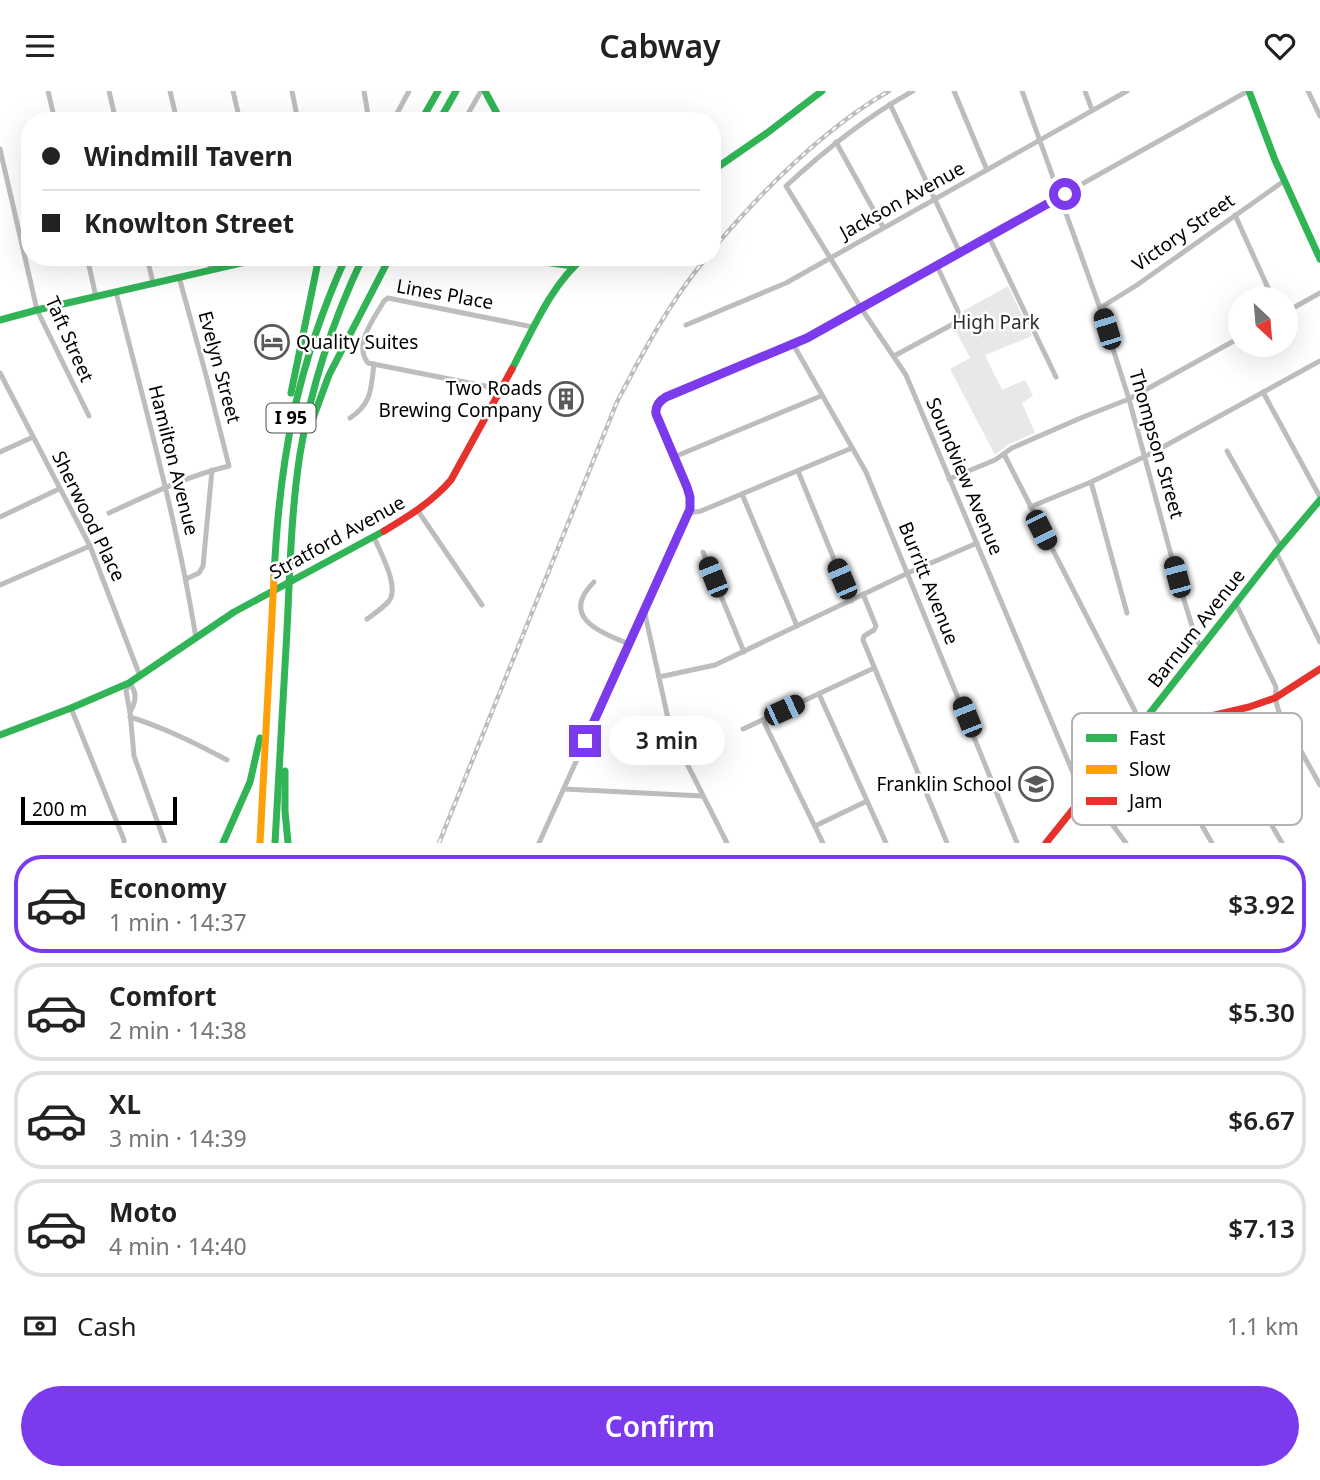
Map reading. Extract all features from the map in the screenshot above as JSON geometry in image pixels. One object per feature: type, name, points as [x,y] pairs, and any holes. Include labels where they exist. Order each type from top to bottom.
[{"type":"main road","points":[[426,112],[438,91]]},
{"type":"main road","points":[[444,112],[456,91]]},
{"type":"main road","points":[[483,91],[496,112]]},
{"type":"main road","points":[[721,165],[822,91]]},
{"type":"main road","points":[[1249,91],[1275,160],[1320,258]]},
{"type":"main road","points":[[0,320],[225,266]]},
{"type":"main road","points":[[282,467],[286,420],[317,266]]},
{"type":"main road","name":"I 95","points":[[260,843],[282,467],[303,369],[342,266]]},
{"type":"main road","name":"I 95","points":[[275,843],[297,474],[307,416],[320,368],[335,321],[359,266]]},
{"type":"main road","points":[[297,474],[321,394],[385,266]]},
{"type":"main road","name":"Stratford Avenue","points":[[0,735],[129,683],[256,600],[374,537],[418,511],[438,495],[452,479],[533,327],[570,266]]},
{"type":"main road","name":"Barnum Avenue","points":[[1150,713],[1320,498]]},
{"type":"main road","points":[[1227,713],[1275,698],[1320,669]]},
{"type":"main road","points":[[223,843],[255,766],[269,678]]},
{"type":"main road","points":[[284,684],[285,811],[288,843]]},
{"type":"main road","name":"Barnum Avenue","points":[[1046,843],[1072,810]]},
{"type":"street","points":[[48,91],[53,112]]},
{"type":"street","points":[[109,91],[114,112]]},
{"type":"street","points":[[170,91],[175,112]]},
{"type":"street","points":[[233,91],[238,112]]},
{"type":"street","points":[[292,91],[296,112]]},
{"type":"street","points":[[364,91],[368,112]]},
{"type":"street","points":[[398,112],[409,91]]},
{"type":"street","points":[[470,112],[483,91]]},
{"type":"street","points":[[883,227],[836,142],[913,91]]},
{"type":"street","points":[[954,91],[987,170]]},
{"type":"street","name":"Thompson Street","points":[[1022,91],[1100,308],[1129,399],[1177,577],[1196,639],[1201,647]]},
{"type":"street","points":[[1085,91],[1092,110]]},
{"type":"street","name":"Jackson Avenue","points":[[686,325],[786,283],[1127,91]]},
{"type":"street","points":[[538,843],[689,513],[689,494],[657,418],[660,401],[821,331],[1249,91]]},
{"type":"street","points":[[1308,91],[1320,116]]},
{"type":"street","points":[[890,104],[960,253]]},
{"type":"street","name":"Soundview Avenue","points":[[836,142],[786,186],[906,375],[1072,770]]},
{"type":"street","name":"Taft Street","points":[[0,149],[21,240]]},
{"type":"street","name":"Victory Street","points":[[1100,308],[1284,181]]},
{"type":"street","points":[[1235,215],[1268,287]]},
{"type":"street","points":[[989,237],[1056,377]]},
{"type":"street","name":"Taft Street","points":[[27,266],[37,310],[89,416]]},
{"type":"street","points":[[89,266],[96,297]]},
{"type":"street","points":[[149,266],[153,283]]},
{"type":"street","points":[[894,356],[955,323],[958,318],[958,311],[937,266]]},
{"type":"street","name":"Evelyn Street","points":[[179,277],[229,466],[212,470]]},
{"type":"street","name":"Hamilton Avenue","points":[[116,292],[166,487],[196,638]]},
{"type":"street","points":[[1298,305],[1320,293]]},
{"type":"street","name":"Lines Place","points":[[374,364],[365,358],[362,342],[388,298],[533,327]]},
{"type":"street","name":"Burritt Avenue","points":[[793,344],[866,472],[1017,843]]},
{"type":"street","points":[[950,479],[995,460],[1012,448],[1129,399],[1228,344]]},
{"type":"street","points":[[1030,507],[1145,456],[1320,361]]},
{"type":"street","points":[[350,418],[366,404],[374,364],[500,389]]},
{"type":"street","name":"Sherwood Place","points":[[0,373],[3,385],[90,545],[140,676]]},
{"type":"street","points":[[1263,392],[1320,498]]},
{"type":"street","points":[[674,457],[821,396]]},
{"type":"street","points":[[0,452],[33,437]]},
{"type":"street","points":[[689,513],[701,511],[852,448]]},
{"type":"street","points":[[1227,451],[1278,550],[1320,642]]},
{"type":"street","points":[[1004,454],[1136,713]]},
{"type":"street","points":[[108,513],[212,470],[204,566],[199,573],[186,579]]},
{"type":"street","points":[[797,471],[850,601]]},
{"type":"street","points":[[1091,482],[1127,613]]},
{"type":"street","points":[[0,517],[59,489]]},
{"type":"street","points":[[742,494],[797,626]]},
{"type":"street","points":[[418,511],[482,605]]},
{"type":"street","points":[[367,619],[391,599],[393,590],[374,537]]},
{"type":"street","points":[[659,677],[715,665],[908,573],[977,544]]},
{"type":"street","points":[[0,585],[90,545]]},
{"type":"street","points":[[703,552],[744,652]]},
{"type":"street","points":[[594,582],[584,591],[581,600],[584,619],[598,630],[629,644]]},
{"type":"street","points":[[863,594],[876,623],[874,630],[863,639],[947,843]]},
{"type":"street","points":[[1236,604],[1276,687],[1275,698],[1280,713]]},
{"type":"street","points":[[644,612],[671,732],[727,843]]},
{"type":"street","points":[[743,729],[874,668]]},
{"type":"street","points":[[129,683],[136,697],[130,715],[131,741],[136,765],[165,843]]},
{"type":"street","points":[[819,694],[886,843]]},
{"type":"street","points":[[71,708],[124,843]]},
{"type":"street","points":[[130,715],[184,737],[227,759]]},
{"type":"street","points":[[763,720],[823,843]]},
{"type":"street","points":[[1302,753],[1320,785]]},
{"type":"street","points":[[564,789],[702,796]]},
{"type":"street","points":[[815,826],[867,801]]},
{"type":"street","name":"Soundview Avenue","points":[[1113,825],[1126,843]]},
{"type":"street","points":[[1202,825],[1212,843]]},
{"type":"street","points":[[1272,825],[1282,843]]},
{"type":"green space","name":"High Park","points":[[1008,286],[1032,336],[985,355],[1002,390],[1025,380],[1033,396],[1022,403],[1035,433],[1009,444],[995,455],[950,369],[970,358],[954,328],[962,321],[963,311]]},
{"type":"railway","points":[[721,240],[794,163],[840,124],[889,91]]},
{"type":"railway","points":[[439,843],[617,402],[669,309],[700,266]]},
{"type":"traffic: fast","points":[[426,112],[438,91]]},
{"type":"traffic: fast","points":[[444,112],[456,91]]},
{"type":"traffic: fast","points":[[485,91],[496,112]]},
{"type":"traffic: fast","points":[[721,165],[822,91]]},
{"type":"traffic: fast","points":[[1249,91],[1275,160],[1320,259]]},
{"type":"traffic: fast","points":[[0,320],[229,266]]},
{"type":"traffic: fast","points":[[291,393],[317,266]]},
{"type":"traffic: fast","points":[[274,578],[280,493],[294,414],[315,336],[342,266]]},
{"type":"traffic: fast","points":[[275,843],[291,542],[300,454],[310,403],[324,354],[359,266]]},
{"type":"traffic: fast","points":[[312,421],[329,375],[385,266]]},
{"type":"traffic: fast","points":[[512,369],[552,294],[575,266]]},
{"type":"traffic: fast","points":[[1150,713],[1320,500]]},
{"type":"traffic: fast","points":[[0,735],[129,683],[234,612],[384,531]]},
{"type":"traffic: fast","points":[[223,843],[250,782],[260,738]]},
{"type":"traffic: fast","points":[[285,771],[288,843]]},
{"type":"traffic: slow","points":[[260,843],[274,578]]},
{"type":"traffic: jam","points":[[384,531],[428,502],[451,480],[512,369]]},
{"type":"traffic: jam","points":[[1224,713],[1275,698],[1320,669]]},
{"type":"traffic: jam","points":[[1046,843],[1072,811]]},
{"type":"place","name":"Quality Suites","points":[[272,342]]},
{"type":"place","name":"Two Roads Brewing Company","points":[[566,399]]},
{"type":"place","name":"Franklin School","points":[[1036,784]]},
{"type":"route","points":[[585,741],[690,509],[687,487],[656,414],[660,401],[807,338],[1065,194]]}]
